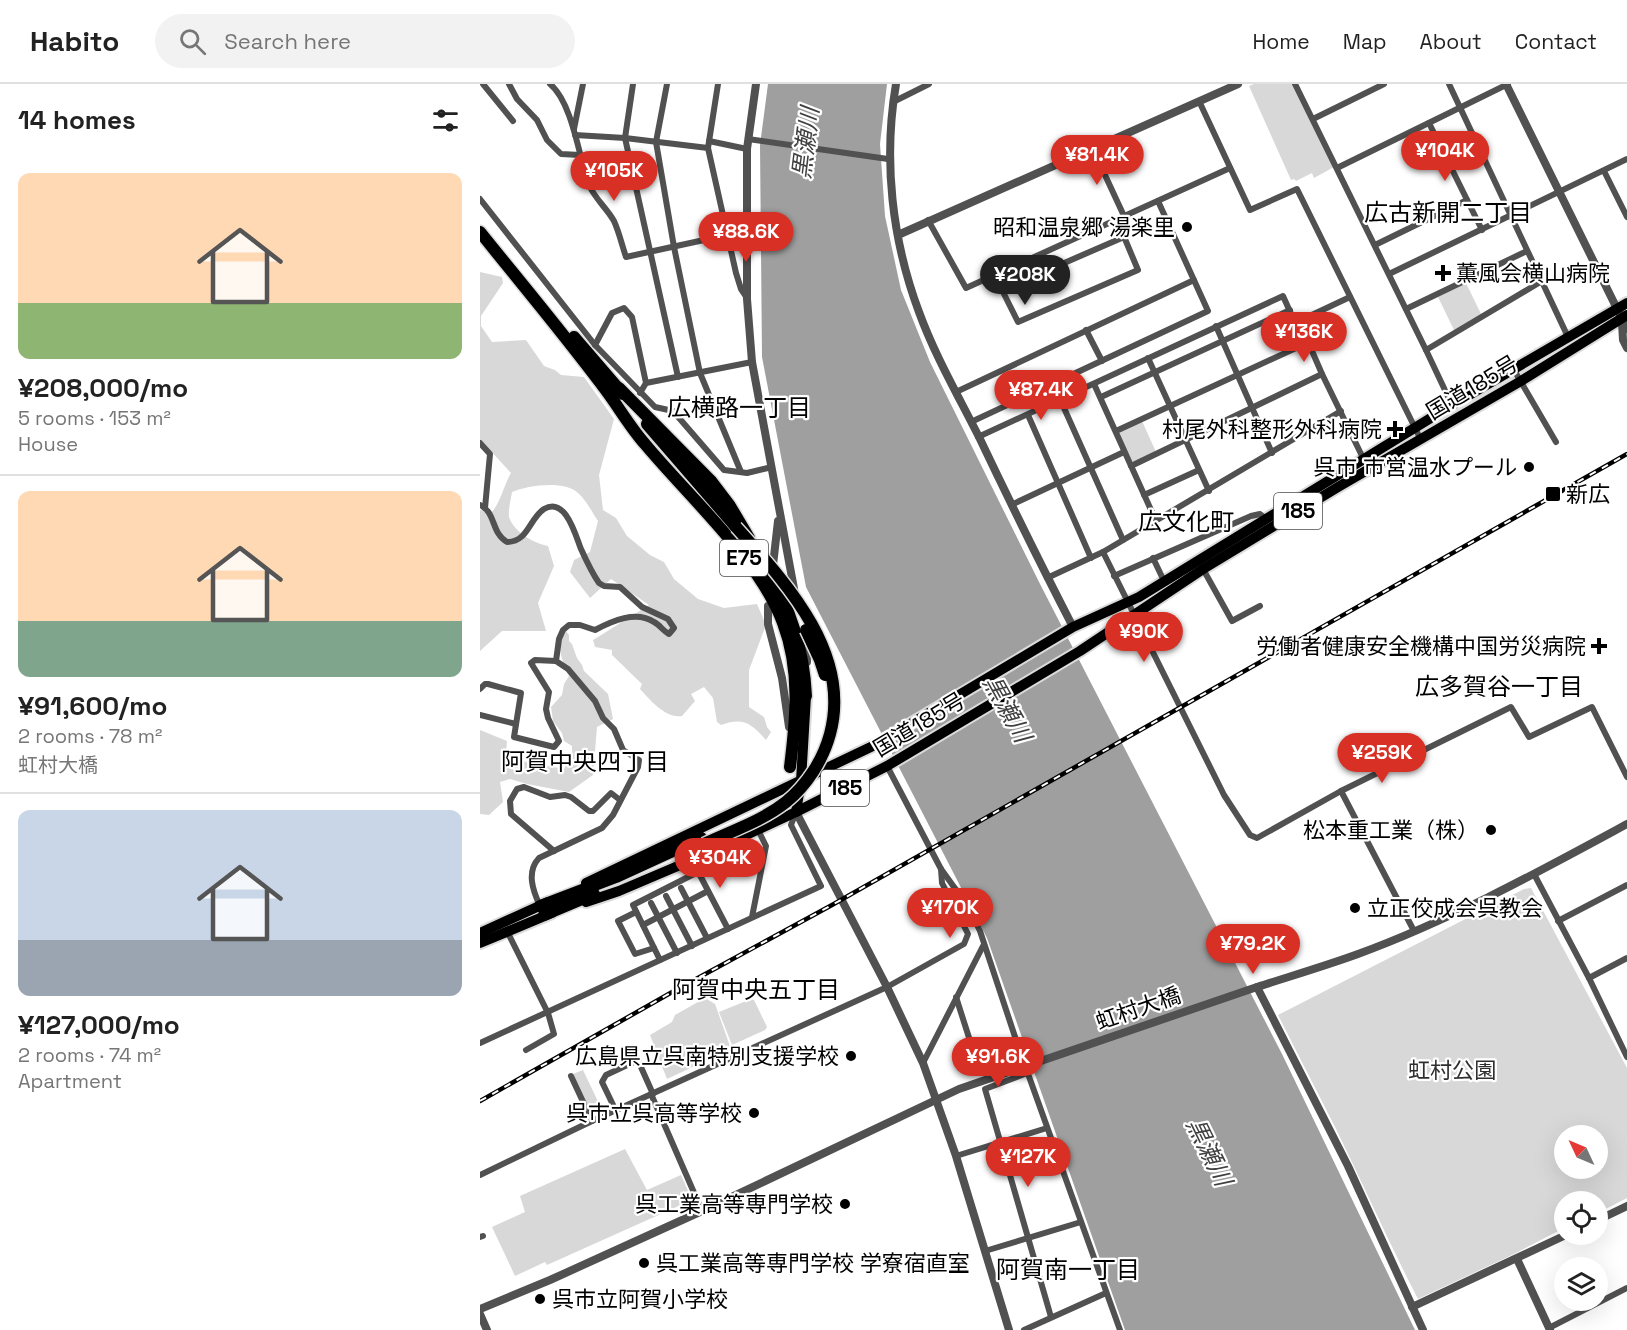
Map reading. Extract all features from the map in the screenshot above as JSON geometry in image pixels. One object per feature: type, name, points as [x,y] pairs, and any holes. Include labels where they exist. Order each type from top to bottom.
[{"type":"highway","name":"E75","points":[[480,232],[603,386],[642,441],[760,578],[776,606],[789,639],[795,673],[790,767]]},
{"type":"highway","name":"E75","points":[[506,263],[619,388],[711,481],[738,518],[767,567],[788,610],[802,653],[806,696]]},
{"type":"highway","name":"国道185号","points":[[480,933],[542,911],[619,891],[758,830],[890,764],[1080,651],[1203,569],[1623,318],[1627,303]]},
{"type":"highway","name":"国道185号","points":[[480,944],[787,787],[875,745],[1071,628],[1128,603],[1452,405],[1568,337],[1623,318]]},
{"type":"highway","points":[[542,911],[756,820],[779,807],[796,793],[814,771],[822,757],[834,719],[832,674],[823,644],[787,588],[603,386]]},
{"type":"highway","points":[[619,388],[660,442],[733,529]]},
{"type":"highway","points":[[796,812],[801,781],[806,696]]},
{"type":"highway","points":[[790,767],[787,787],[796,812]]},
{"type":"street","points":[[509,84],[517,99],[537,120],[547,140],[561,154],[580,155]]},
{"type":"street","points":[[550,84],[555,88],[574,132],[589,184],[595,197],[613,221],[626,256],[727,235]]},
{"type":"street","points":[[574,132],[583,84]]},
{"type":"street","points":[[633,84],[625,138],[678,377]]},
{"type":"street","points":[[667,84],[656,142],[674,247],[700,373],[741,472]]},
{"type":"street","points":[[718,84],[708,144],[727,235],[741,289],[747,299]]},
{"type":"street","points":[[756,84],[752,139],[747,149],[747,299],[752,362],[786,552],[805,631],[806,696]]},
{"type":"street","points":[[896,84],[886,158],[898,235],[919,313],[1071,628]]},
{"type":"street","points":[[893,102],[929,84]]},
{"type":"street","points":[[898,235],[1238,84]]},
{"type":"street","points":[[1295,84],[1452,405]]},
{"type":"street","points":[[1313,119],[1384,84]]},
{"type":"street","points":[[1449,84],[1568,337]]},
{"type":"street","points":[[1337,168],[1507,84],[1623,318],[1623,340],[1627,348]]},
{"type":"street","points":[[482,85],[513,121]]},
{"type":"street","points":[[1199,101],[1250,210],[1297,189],[1421,440]]},
{"type":"street","points":[[1429,123],[1482,230]]},
{"type":"street","points":[[574,132],[656,142],[708,144],[747,149]]},
{"type":"street","points":[[752,139],[886,158]]},
{"type":"street","points":[[1092,147],[1124,216]]},
{"type":"street","points":[[1389,274],[1627,159]]},
{"type":"street","points":[[928,220],[966,288],[1230,168]]},
{"type":"street","points":[[1604,171],[1627,217]]},
{"type":"street","points":[[480,199],[596,345],[655,407],[673,411],[724,470],[753,472],[772,467]]},
{"type":"street","points":[[1375,245],[1467,200]]},
{"type":"street","points":[[971,422],[1208,311],[1158,201]]},
{"type":"street","points":[[1116,220],[1124,237],[1138,270],[1017,322],[1002,290],[1124,237]]},
{"type":"street","points":[[1406,309],[1527,251]]},
{"type":"street","points":[[956,392],[1194,280]]},
{"type":"street","points":[[1426,350],[1542,281]]},
{"type":"street","points":[[978,437],[1283,296],[1301,336],[1309,342]]},
{"type":"street","points":[[1350,297],[1299,321],[1364,460]]},
{"type":"street","points":[[596,345],[612,313],[624,308],[632,317],[646,383],[640,393]]},
{"type":"street","points":[[1101,397],[1290,310]]},
{"type":"street","points":[[1216,326],[1272,453]]},
{"type":"street","points":[[1086,330],[1102,361]]},
{"type":"street","points":[[1116,431],[1309,342]]},
{"type":"street","points":[[1148,358],[1209,491]]},
{"type":"street","points":[[646,383],[752,362]]},
{"type":"street","points":[[1514,370],[1556,442]]},
{"type":"street","points":[[1131,466],[1322,374]]},
{"type":"street","points":[[1094,384],[1156,521]]},
{"type":"street","points":[[1060,399],[1123,540]]},
{"type":"street","points":[[1047,578],[1103,552],[1341,411]]},
{"type":"street","points":[[1028,415],[1091,558]]},
{"type":"street","points":[[480,443],[490,454],[483,507],[490,514],[496,533],[507,542],[513,542],[521,538],[546,508],[556,508],[574,528],[581,550],[599,583],[604,586],[620,587],[642,607],[664,616],[673,624],[673,631],[669,634],[650,620],[638,617],[611,621],[596,630],[580,625],[569,625],[563,630],[559,639],[556,662]]},
{"type":"street","points":[[1011,506],[1124,452]]},
{"type":"street","points":[[1144,495],[1199,470]]},
{"type":"street","points":[[773,565],[778,525],[778,499]]},
{"type":"street","points":[[1114,576],[1251,516],[1260,514],[1266,519]]},
{"type":"street","points":[[1103,552],[1224,795],[1250,835],[1257,837],[1341,791],[1511,707],[1529,737],[1592,707],[1627,777]]},
{"type":"street","points":[[1153,558],[1164,581]]},
{"type":"street","points":[[1203,569],[1232,621],[1260,606]]},
{"type":"street","points":[[768,606],[768,624],[787,700],[790,767]]},
{"type":"street","points":[[480,689],[488,684],[521,693],[515,739],[554,747],[557,744],[558,735],[548,718],[546,709],[549,692],[531,663],[535,660],[556,662],[568,669],[596,701],[603,718],[614,729],[622,750],[639,760],[638,767],[613,815],[602,828],[573,844],[539,858],[534,864],[532,885],[542,911]]},
{"type":"street","points":[[480,715],[516,724]]},
{"type":"street","points":[[890,764],[941,869],[958,896],[967,905],[980,931],[1047,1128],[1120,1330]]},
{"type":"street","points":[[554,851],[511,814],[510,801],[517,789],[524,787],[550,797],[565,795],[571,797],[589,812],[593,812],[611,793],[620,800]]},
{"type":"street","points":[[1341,791],[1414,931]]},
{"type":"street","points":[[480,1043],[821,886],[791,825],[796,812]]},
{"type":"street","points":[[796,812],[887,987],[938,1099],[1009,1330]]},
{"type":"street","name":"虹村大橋","points":[[480,1309],[702,1211],[959,1089],[1026,1064],[1358,954],[1414,931],[1534,874],[1627,824]]},
{"type":"street","points":[[752,917],[766,846],[758,830]]},
{"type":"street","points":[[693,860],[728,929]]},
{"type":"street","points":[[480,1175],[592,1121],[887,987],[964,944],[968,934],[942,883],[941,869]]},
{"type":"street","points":[[660,960],[633,905],[698,872]]},
{"type":"street","points":[[1534,874],[1589,978],[1627,1057]]},
{"type":"street","points":[[1558,921],[1627,885]]},
{"type":"street","points":[[681,888],[707,938]]},
{"type":"street","points":[[643,925],[708,891]]},
{"type":"street","points":[[666,896],[692,946]]},
{"type":"street","points":[[651,903],[677,953]]},
{"type":"street","points":[[636,912],[618,921],[635,954],[654,948]]},
{"type":"street","points":[[507,931],[548,1013],[555,1034],[526,1050]]},
{"type":"street","points":[[923,1063],[984,946]]},
{"type":"street","points":[[1589,978],[1627,958]]},
{"type":"street","points":[[1257,987],[1348,1166],[1423,1330]]},
{"type":"street","points":[[957,997],[980,1071],[1016,1061],[1026,1064]]},
{"type":"street","points":[[632,1047],[702,1211]]},
{"type":"street","points":[[616,1111],[602,1082],[606,1075],[638,1060]]},
{"type":"street","points":[[1026,1064],[985,1089],[1052,1317]]},
{"type":"street","points":[[571,1076],[592,1121]]},
{"type":"street","points":[[957,1156],[1047,1128]]},
{"type":"street","points":[[1608,1215],[1627,1206]]},
{"type":"street","points":[[985,1251],[1081,1222]]},
{"type":"street","points":[[1412,1307],[1554,1241]]},
{"type":"street","points":[[1517,1259],[1550,1329],[1627,1288]]},
{"type":"street","points":[[1024,1330],[1106,1293]]},
{"type":"street","points":[[480,1314],[487,1330]]},
{"type":"green space","points":[[1292,84],[1334,167],[1314,178],[1312,173],[1296,181],[1291,180],[1249,86]]},
{"type":"green space","points":[[480,272],[502,277],[503,283],[481,316],[481,326],[492,342],[526,340],[544,366],[561,375],[584,377],[614,419],[599,475],[603,510],[616,518],[627,536],[650,555],[664,562],[674,579],[698,599],[724,608],[757,604],[766,625],[749,670],[749,707],[764,717],[771,732],[766,740],[756,729],[746,723],[735,722],[721,725],[717,722],[713,698],[704,687],[691,694],[695,701],[682,716],[664,712],[640,689],[642,684],[612,655],[612,650],[595,647],[593,640],[649,605],[611,579],[590,598],[570,572],[574,560],[590,552],[598,521],[581,496],[564,486],[527,487],[512,492],[509,508],[511,522],[520,532],[548,546],[554,566],[538,603],[546,631],[502,631],[480,651],[480,510],[492,512],[511,473],[480,439]]},
{"type":"green space","points":[[1466,283],[1481,314],[1454,330],[1438,297]]},
{"type":"green space","points":[[1142,421],[1156,452],[1135,462],[1132,461],[1119,434],[1120,431]]},
{"type":"green space","points":[[566,631],[584,671],[608,694],[613,719],[597,727],[593,775],[569,792],[510,779],[500,782],[503,802],[489,815],[480,814],[480,730],[507,741],[506,753],[526,762],[564,769],[572,753],[572,746],[564,741],[562,733],[553,721],[551,707],[562,695],[564,684],[569,676],[560,648]]},
{"type":"green space","name":"虹村公園","points":[[1531,888],[1627,1068],[1627,1198],[1608,1208],[1608,1191],[1554,1191],[1554,1233],[1418,1299],[1278,1015],[1524,889]]},
{"type":"green space","points":[[705,998],[715,1004],[731,1049],[667,1079],[650,1035],[672,1022],[675,1015]]},
{"type":"green space","points":[[751,999],[754,1000],[767,1027],[732,1045],[719,1012]]},
{"type":"green space","points":[[583,1070],[603,1112],[594,1115],[583,1097],[573,1074]]},
{"type":"green space","points":[[625,1149],[647,1190],[681,1175],[692,1200],[547,1265],[545,1262],[515,1276],[492,1227],[525,1212],[520,1196]]},
{"type":"water","name":"黒瀬川","points":[[768,84],[887,84],[880,144],[885,216],[901,290],[930,362],[1040,584],[1282,1054],[1415,1330],[1125,1330],[987,938],[806,587],[762,357],[760,145]]},
{"type":"railway","points":[[480,1101],[832,905],[1627,454]]},
{"type":"place","name":"昭和温泉郷 湯楽里","points":[[1187,227]]},
{"type":"place","name":"薫風会横山病院","points":[[1443,273]]},
{"type":"place","name":"村尾外科整形外科病院","points":[[1395,429]]},
{"type":"place","name":"呉市 市営温水プール","points":[[1529,467]]},
{"type":"place","name":"新広","points":[[1553,494]]},
{"type":"place","name":"労働者健康安全機構中国労災病院","points":[[1599,646]]},
{"type":"place","name":"松本重工業（株）","points":[[1491,830]]},
{"type":"place","name":"立正佼成会呉教会","points":[[1355,908]]},
{"type":"place","name":"広島県立呉南特別支援学校","points":[[851,1056]]},
{"type":"place","name":"呉市立呉高等学校","points":[[754,1113]]},
{"type":"place","name":"呉工業高等専門学校","points":[[845,1204]]},
{"type":"place","name":"呉工業高等専門学校 学寮宿直室","points":[[644,1263]]},
{"type":"place","name":"呉市立阿賀小学校","points":[[540,1299]]},
{"type":"district","name":"広古新開二丁目","points":[[1448,213]]},
{"type":"district","name":"広横路一丁目","points":[[739,408]]},
{"type":"district","name":"広文化町","points":[[1186,522]]},
{"type":"district","name":"広多賀谷一丁目","points":[[1499,687]]},
{"type":"district","name":"阿賀中央四丁目","points":[[585,762]]},
{"type":"district","name":"阿賀中央五丁目","points":[[756,990]]},
{"type":"district","name":"阿賀南一丁目","points":[[1068,1270]]}]
